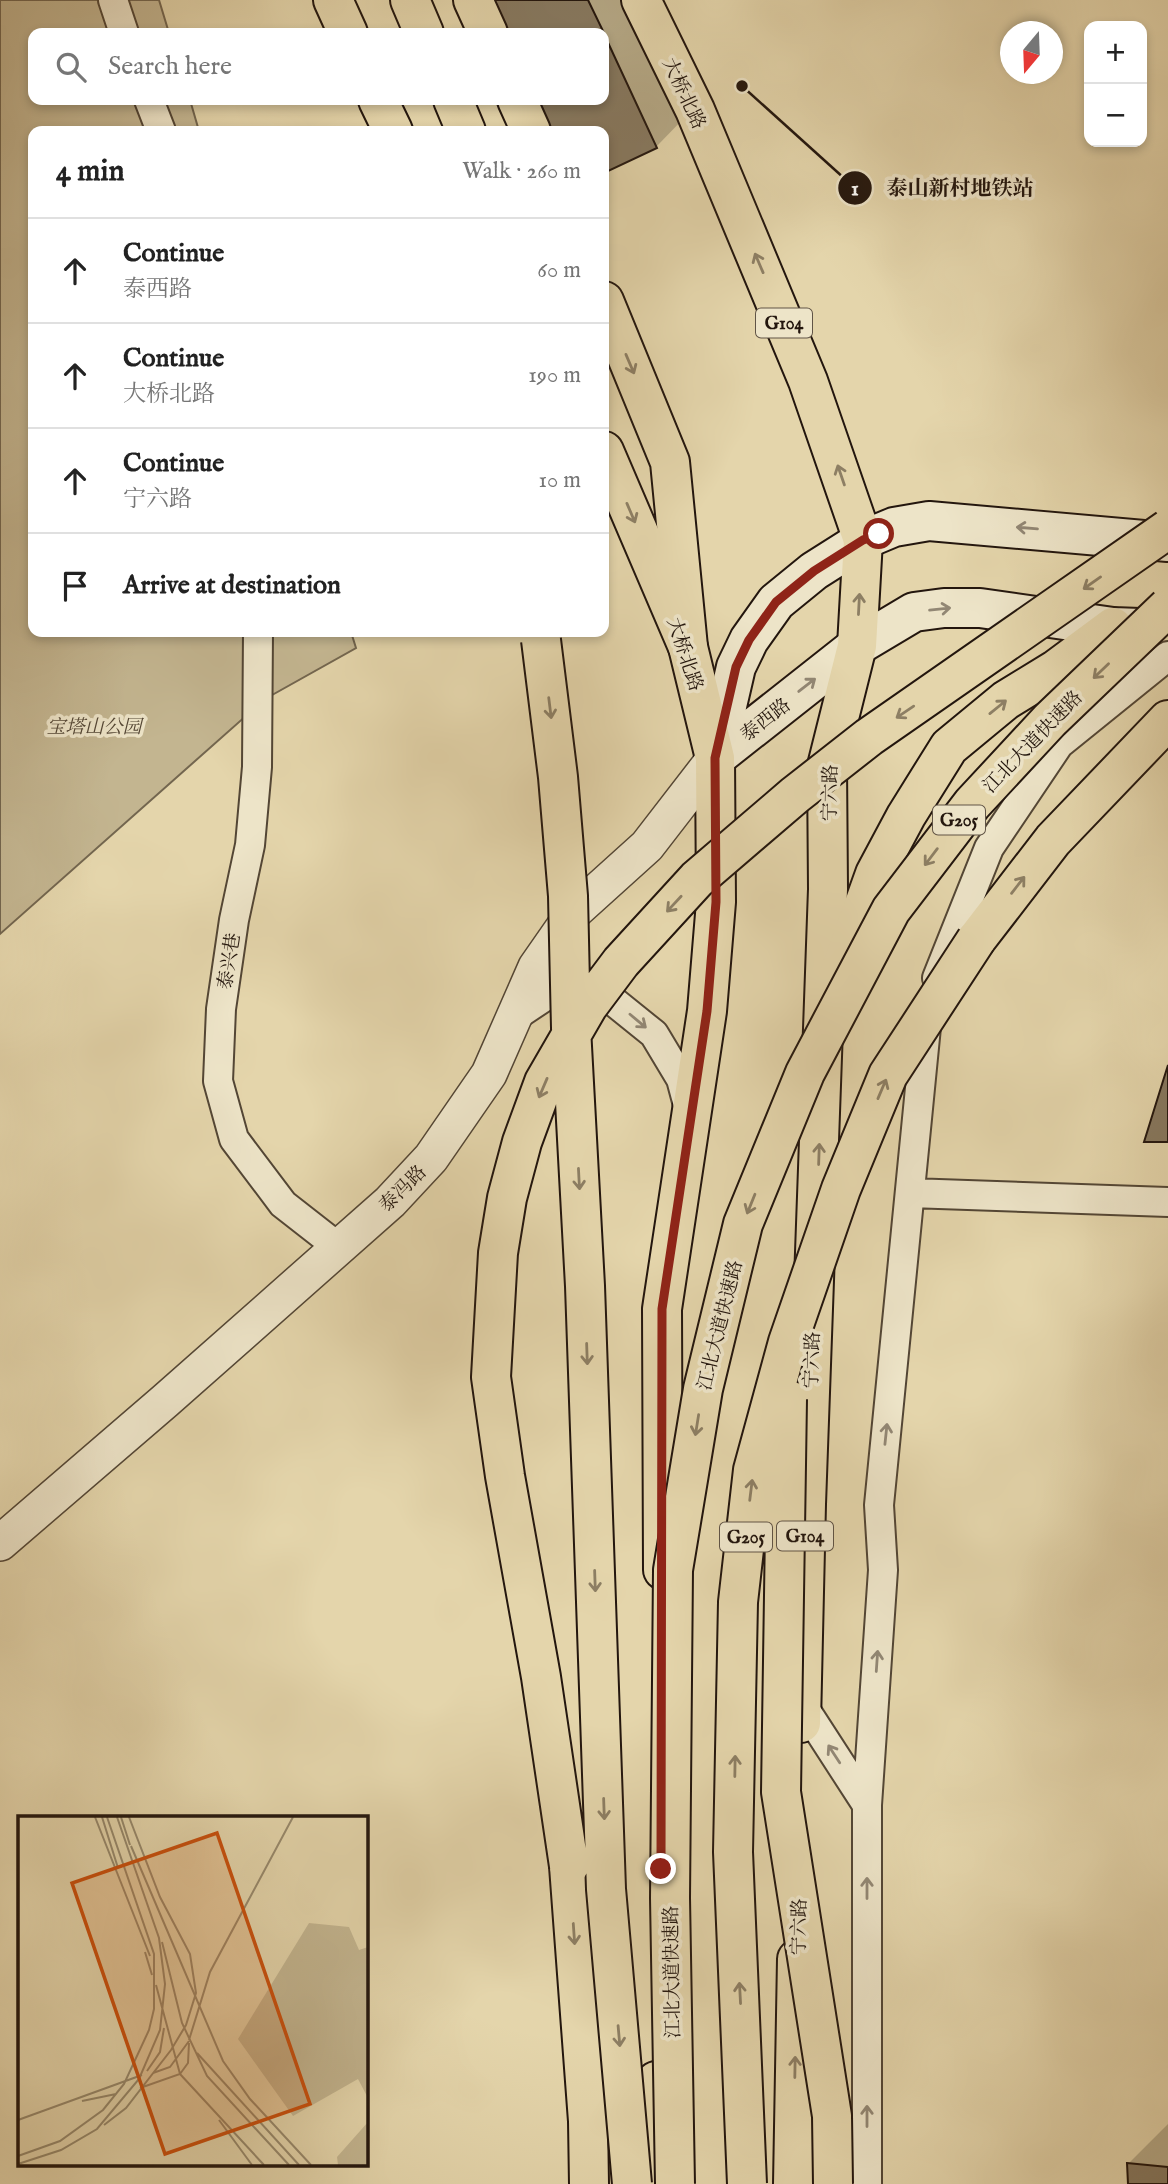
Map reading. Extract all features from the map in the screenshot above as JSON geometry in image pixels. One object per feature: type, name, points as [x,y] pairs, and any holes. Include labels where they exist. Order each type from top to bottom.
[{"type":"main road","points":[[333,0],[346,28]]},
{"type":"main road","points":[[410,0],[422,28]]},
{"type":"main road","points":[[473,0],[486,28]]},
{"type":"main road","name":"大桥北路","points":[[641,0],[695,110],[808,381],[863,540]]},
{"type":"main road","points":[[662,0],[695,110]]},
{"type":"main road","points":[[380,105],[391,126]]},
{"type":"main road","points":[[455,105],[464,126]]},
{"type":"main road","points":[[519,105],[529,126]]},
{"type":"main road","points":[[609,313],[670,461],[688,647]]},
{"type":"main road","name":"大桥北路","points":[[609,463],[688,647],[715,758],[716,902],[707,1011],[662,1309],[663,1790],[654,2184]]},
{"type":"main road","name":"泰西路","points":[[715,758],[736,667],[749,640],[776,602],[814,571],[863,540],[894,527],[929,521],[1168,542]]},
{"type":"main road","points":[[589,2184],[588,2122],[569,1866],[541,1677],[505,1476],[491,1377],[498,1253],[507,1198],[522,1142],[544,1082],[588,1006],[621,962],[697,879],[795,795],[869,737],[1168,529]]},
{"type":"main road","name":"宁六路","points":[[793,2184],[806,1504],[828,889],[827,766],[857,646],[863,540]]},
{"type":"main road","name":"江北大道快速路","points":[[675,2184],[670,1898],[673,1570],[703,1389],[743,1224],[805,1073],[891,910],[972,804],[1050,720],[1168,607]]},
{"type":"main road","name":"泰西路","points":[[715,758],[857,646],[914,612],[944,608],[980,608],[1114,627],[1168,629]]},
{"type":"main road","points":[[824,1017],[875,874],[906,816],[949,747],[1006,700],[1055,670],[1114,627]]},
{"type":"main road","points":[[541,637],[558,777],[568,896],[606,1889],[632,2184]]},
{"type":"main road","name":"G205","points":[[747,2184],[733,1852],[738,1602],[753,1470],[788,1342],[841,1189],[888,1075],[976,940],[1053,840],[1168,720]]},
{"type":"main road","points":[[788,1342],[781,1792],[832,2116],[833,2184]]},
{"type":"street","points":[[113,0],[122,28]]},
{"type":"street","points":[[151,105],[159,126]]},
{"type":"street","name":"泰兴巷","points":[[258,637],[257,767],[250,845],[234,920],[220,1009],[218,1081],[234,1139],[283,1204],[338,1247]]},
{"type":"street","points":[[867,2184],[867,1805],[883,1570],[879,1505],[929,1000],[989,848],[1059,744],[1168,656]]},
{"type":"street","name":"泰冯路","points":[[0,1543],[390,1202],[431,1158],[489,1074],[536,967],[575,911],[647,846],[715,758]]},
{"type":"street","points":[[514,1017],[553,991],[581,989],[608,997],[654,1034],[681,1079],[691,1118]]},
{"type":"street","points":[[910,1193],[1168,1202]]},
{"type":"street","points":[[802,1703],[867,1805]]},
{"type":"green space","name":"宝塔山公园","points":[[0,0],[159,0],[167,28],[28,28],[28,105],[191,105],[198,126],[28,126],[28,637],[353,637],[356,648],[265,699],[0,934]]},
{"type":"building","points":[[465,0],[588,0],[602,28],[478,28]]},
{"type":"building","points":[[609,45],[657,148],[609,171],[609,126],[524,126],[513,105],[609,105]]},
{"type":"building","points":[[1168,1065],[1168,1142],[1144,1142]]},
{"type":"building","points":[[1127,2163],[1168,2167],[1168,2184],[1128,2184]]},
{"type":"place","name":"泰山新村地铁站","points":[[742,86]]},
{"type":"route","points":[[661,1869],[662,1309],[707,1011],[716,902],[715,758],[736,667],[749,640],[776,602],[814,571],[863,540],[879,534]]}]
